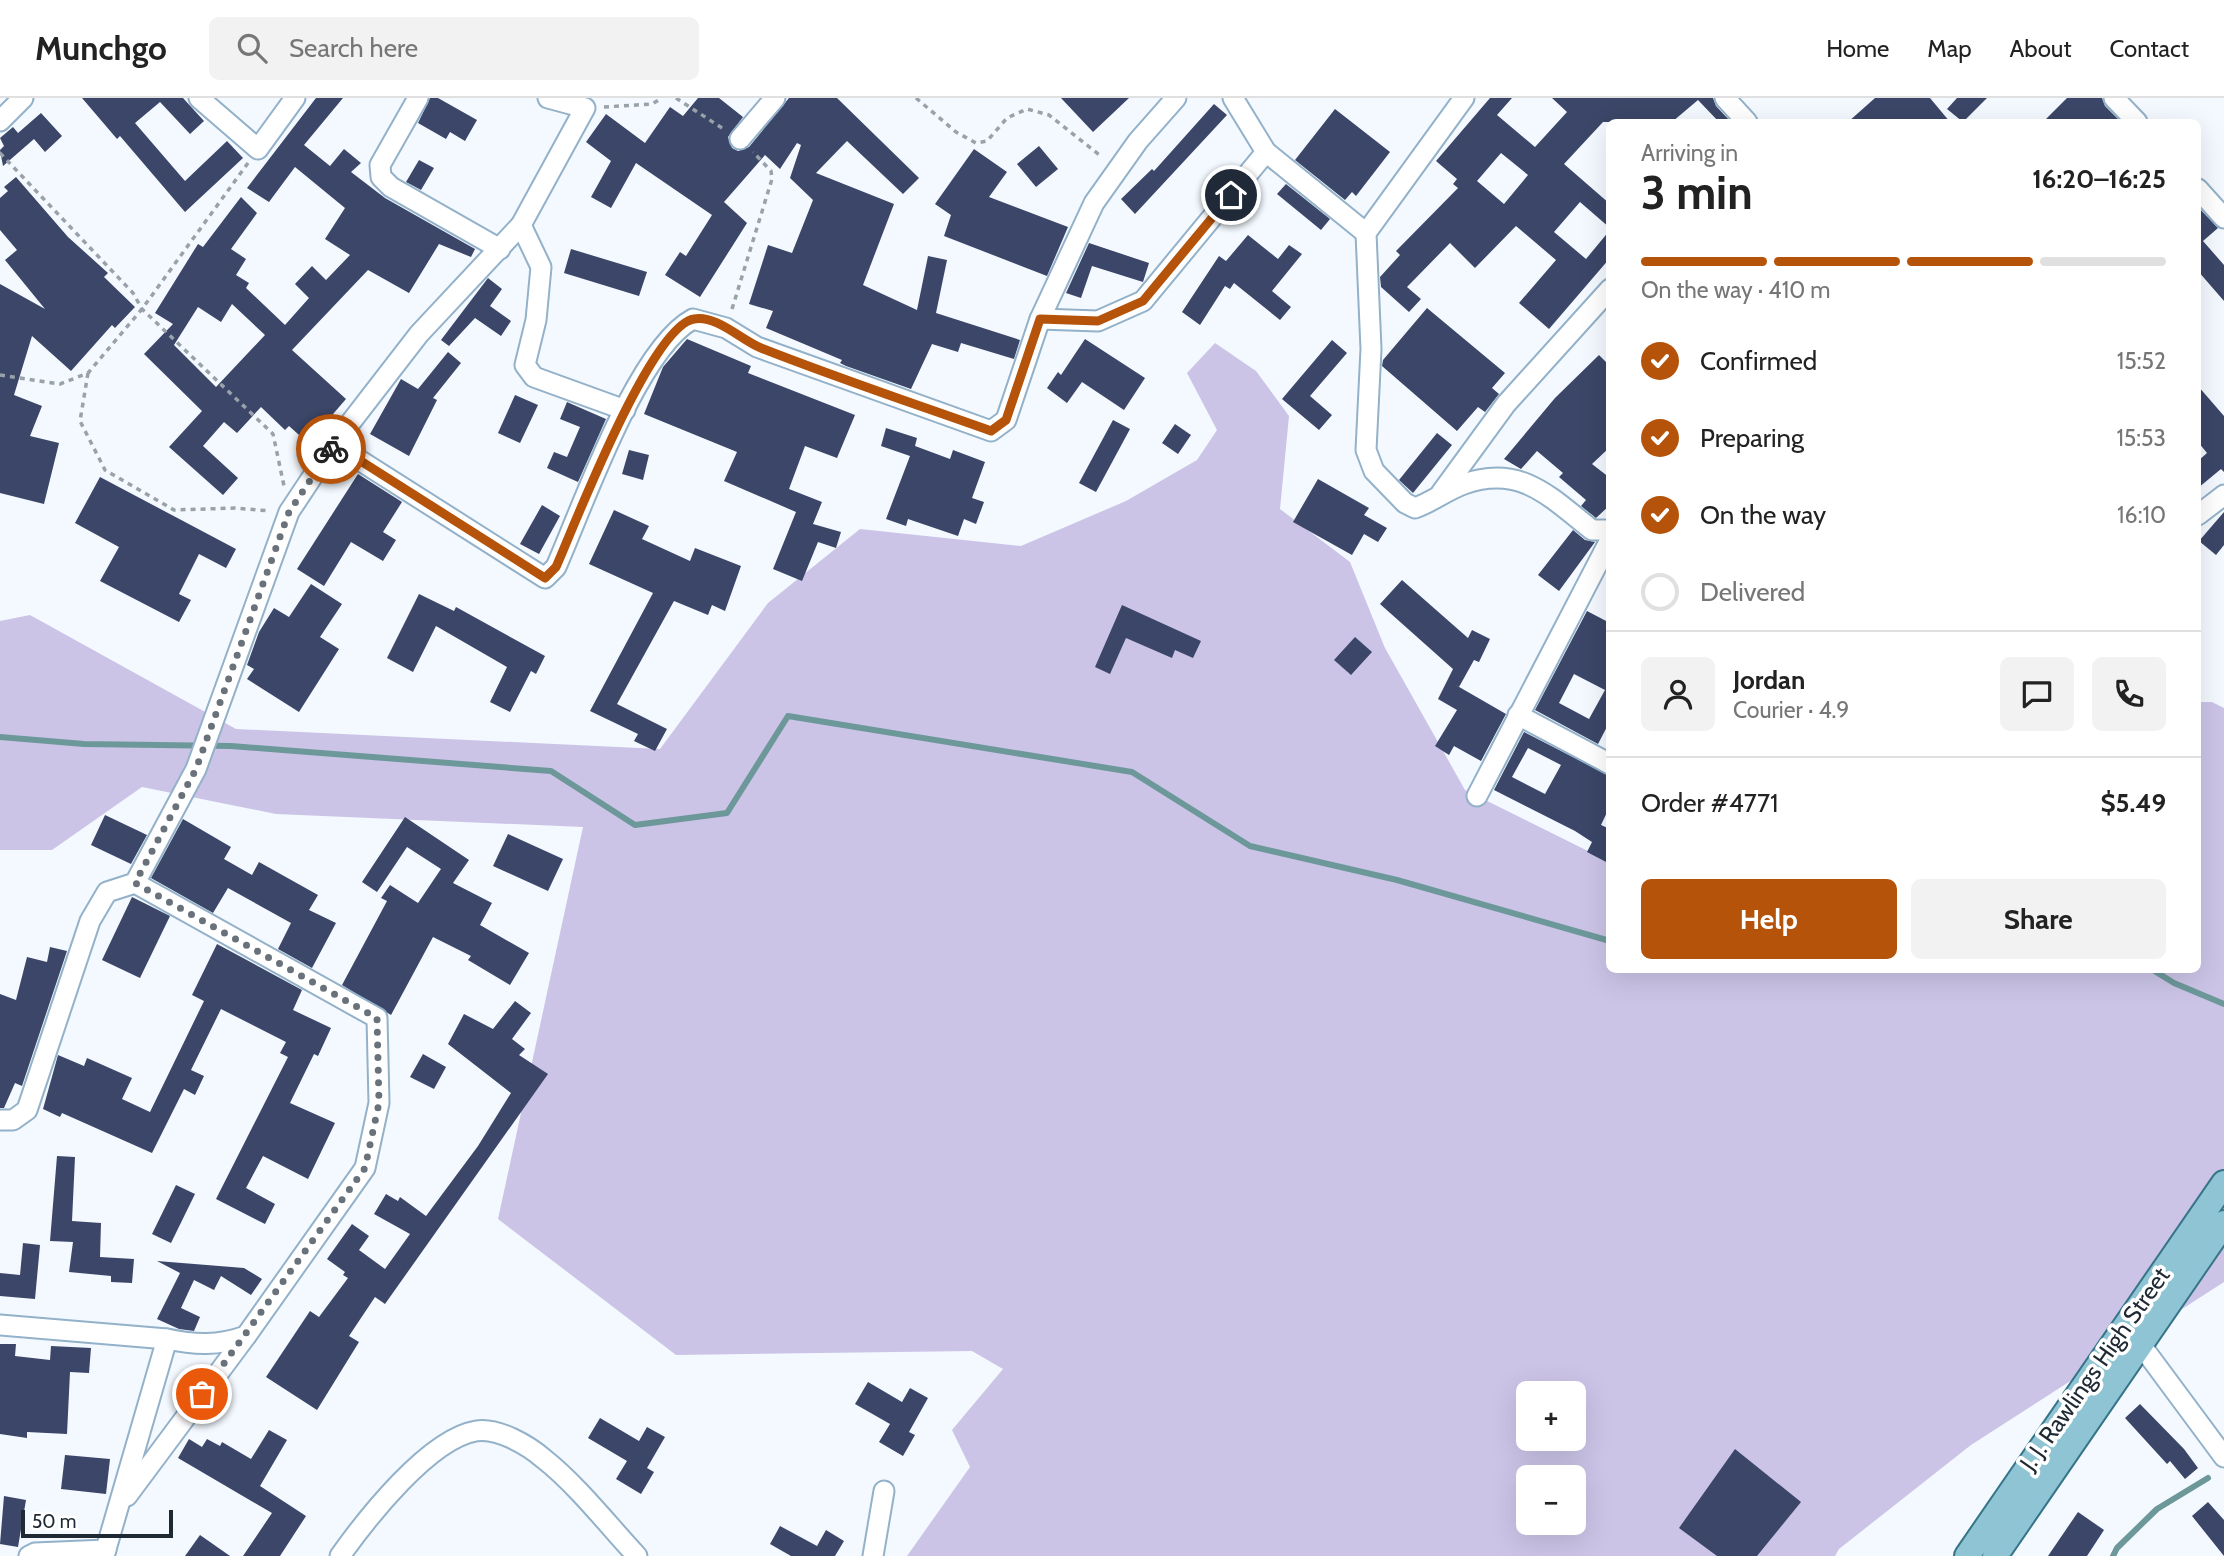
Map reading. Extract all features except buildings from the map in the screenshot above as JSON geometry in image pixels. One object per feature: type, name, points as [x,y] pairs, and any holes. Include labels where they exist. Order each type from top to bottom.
[{"type":"main road","name":"J. J. Rawlings High Street","points":[[1967,1556],[2224,1183]]},
{"type":"main road","name":"J. J. Rawlings High Street","points":[[1996,1556],[2224,1223]]},
{"type":"street","points":[[0,121],[23,98]]},
{"type":"street","points":[[199,98],[258,149],[295,98]]},
{"type":"street","points":[[418,98],[380,165],[380,177],[391,187],[500,249]]},
{"type":"street","points":[[0,1120],[13,1121],[27,1110],[90,921],[107,892],[135,883],[196,769],[289,512],[334,444],[419,334],[520,225],[584,108],[548,98]]},
{"type":"street","points":[[740,139],[775,98]]},
{"type":"street","points":[[334,444],[545,578],[556,567],[625,410],[663,344],[679,326],[693,319],[726,328],[757,347],[991,431],[1006,420],[1040,319],[1094,203],[1176,98]]},
{"type":"street","points":[[1233,98],[1266,152],[1366,233]]},
{"type":"street","points":[[1464,98],[1366,233],[1371,349],[1366,430],[1368,460],[1374,471],[1405,503],[1415,508],[1485,478],[1507,477],[1542,491],[1592,530],[1606,530]]},
{"type":"street","points":[[1725,98],[1744,119]]},
{"type":"street","points":[[2114,98],[2134,119]]},
{"type":"street","points":[[1040,319],[1098,321],[1143,301],[1266,152]]},
{"type":"street","points":[[2201,192],[2224,218]]},
{"type":"street","points":[[520,225],[541,267],[536,320],[525,365],[528,371],[534,377],[625,410]]},
{"type":"street","points":[[1438,497],[1506,404],[1606,293]]},
{"type":"street","points":[[2201,513],[2224,495]]},
{"type":"street","points":[[1477,796],[1606,548]]},
{"type":"street","points":[[1518,715],[1606,762]]},
{"type":"street","points":[[118,1508],[246,1336],[365,1168],[379,1103],[377,1018],[135,883]]},
{"type":"street","points":[[0,1325],[167,1339],[193,1345],[226,1343],[246,1336]]},
{"type":"street","points":[[29,1556],[35,1553],[105,1553],[167,1339]]},
{"type":"street","points":[[2141,1345],[2224,1457]]},
{"type":"street","points":[[340,1556],[419,1464],[448,1440],[478,1430],[505,1435],[544,1458],[637,1556]]},
{"type":"street","points":[[873,1556],[884,1491]]},
{"type":"path","points":[[584,108],[652,104],[662,98]]},
{"type":"path","points":[[676,98],[698,115],[740,139],[771,171],[772,179],[726,328]]},
{"type":"path","points":[[916,98],[956,132],[976,143],[987,141],[1007,118],[1027,109],[1049,115],[1118,169]]},
{"type":"path","points":[[0,375],[60,384],[88,373],[142,309],[258,149]]},
{"type":"path","points":[[0,153],[133,293],[142,309],[273,434],[289,512],[235,508],[174,510],[105,470],[80,421],[88,373]]},
{"type":"shaded area","points":[[1215,343],[1256,371],[1289,416],[1280,509],[1350,562],[1385,648],[1465,790],[1606,860],[1606,973],[2201,973],[2201,702],[2212,702],[2224,708],[2224,1282],[1971,1445],[1839,1549],[1835,1556],[907,1556],[970,1467],[952,1430],[1003,1369],[972,1351],[676,1355],[498,1219],[583,827],[276,814],[142,787],[52,850],[0,850],[0,621],[30,615],[236,729],[660,749],[768,603],[860,529],[1021,546],[1126,501],[1197,460],[1217,430],[1187,373]]},
{"type":"waterway","points":[[0,737],[84,744],[231,746],[551,771],[635,825],[727,813],[788,716],[1132,772],[1250,846],[1397,880],[1606,940]]},
{"type":"waterway","points":[[2158,973],[2174,983],[2224,1004]]},
{"type":"waterway","points":[[2113,1556],[2117,1548],[2157,1509],[2208,1478]]},
{"type":"way so far","points":[[202,1394],[365,1168],[379,1103],[377,1018],[135,883],[196,769],[289,512],[331,449]]},
{"type":"route","points":[[331,449],[334,444],[545,578],[556,567],[625,410],[663,344],[679,326],[693,319],[705,320],[726,328],[757,347],[991,431],[1006,420],[1040,319],[1098,321],[1143,301],[1231,195]]}]
